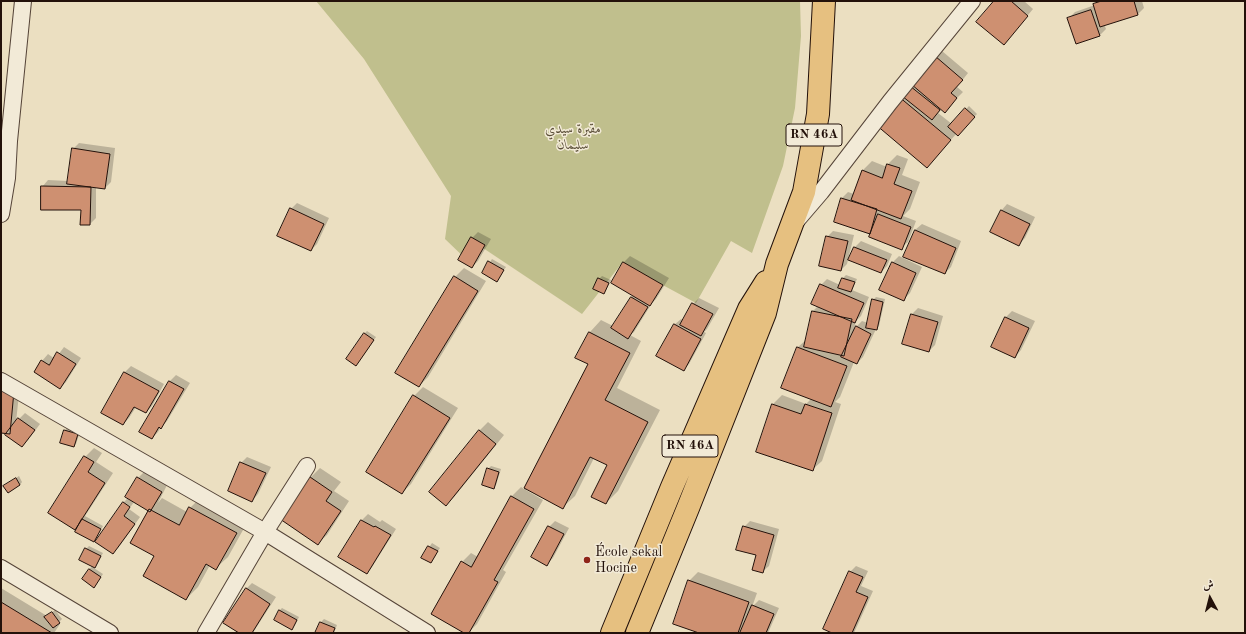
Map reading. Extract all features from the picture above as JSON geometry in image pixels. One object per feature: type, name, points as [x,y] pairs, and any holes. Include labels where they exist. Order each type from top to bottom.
[{"type":"main road","name":"RN 46A","points":[[637,633],[765,313],[777,264],[804,192],[818,114],[824,1]]},
{"type":"main road","name":"RN 46A","points":[[612,633],[672,487],[749,309],[777,264]]},
{"type":"street","points":[[1,214],[7,178],[9,141],[23,1]]},
{"type":"street","points":[[792,225],[821,192],[890,102],[972,1]]},
{"type":"street","points":[[1,381],[264,532],[427,633]]},
{"type":"street","points":[[206,633],[264,532],[307,466]]},
{"type":"street","points":[[1,568],[110,633]]},
{"type":"green space","name":"مقبرة سيدي سليمان","points":[[316,1],[800,1],[801,36],[795,108],[783,166],[752,253],[731,241],[696,303],[622,263],[582,314],[480,246],[470,263],[445,239],[451,196],[364,59]]},
{"type":"building","points":[[994,1],[1011,1],[1028,16],[1004,45],[976,22]]},
{"type":"building","points":[[1102,1],[1134,1],[1138,15],[1100,27],[1093,4]]},
{"type":"building","points":[[1091,10],[1100,36],[1076,44],[1067,18]]},
{"type":"building","points":[[935,56],[963,80],[951,93],[957,98],[945,113],[911,84]]},
{"type":"building","points":[[910,86],[940,110],[932,120],[902,96]]},
{"type":"building","points":[[898,96],[951,140],[927,168],[875,124]]},
{"type":"building","points":[[965,108],[975,117],[958,136],[948,127]]},
{"type":"building","points":[[72,148],[110,154],[105,189],[67,184]]},
{"type":"building","points":[[887,164],[900,168],[894,184],[912,191],[901,219],[851,200],[862,170],[882,178]]},
{"type":"building","points":[[41,186],[91,187],[90,225],[80,225],[81,210],[41,210]]},
{"type":"building","points":[[841,198],[877,209],[870,234],[834,222]]},
{"type":"building","points":[[290,208],[324,224],[311,251],[277,236]]},
{"type":"building","points":[[1001,210],[1030,224],[1019,246],[990,232]]},
{"type":"building","points":[[878,214],[911,227],[902,250],[869,237]]},
{"type":"building","points":[[915,230],[956,248],[945,274],[903,257]]},
{"type":"building","points":[[826,236],[848,241],[841,271],[819,266]]},
{"type":"building","points":[[471,237],[485,245],[472,268],[458,260]]},
{"type":"building","points":[[854,247],[887,260],[881,273],[848,260]]},
{"type":"building","points":[[488,261],[504,270],[497,282],[482,273]]},
{"type":"building","points":[[623,262],[663,285],[650,306],[611,283]]},
{"type":"building","points":[[892,262],[916,273],[904,301],[879,290]]},
{"type":"building","points":[[454,276],[478,291],[419,387],[395,373]]},
{"type":"building","points":[[598,278],[609,283],[604,294],[593,289]]},
{"type":"building","points":[[842,278],[855,282],[851,292],[838,288]]},
{"type":"building","points":[[820,284],[864,303],[855,323],[811,304]]},
{"type":"building","points":[[631,297],[648,307],[628,339],[611,328]]},
{"type":"building","points":[[872,299],[883,302],[877,330],[866,328]]},
{"type":"building","points":[[692,303],[713,314],[701,336],[680,325]]},
{"type":"building","points":[[812,311],[852,319],[844,356],[804,347]]},
{"type":"building","points":[[911,314],[938,322],[929,352],[902,344]]},
{"type":"building","points":[[1005,317],[1029,328],[1015,358],[991,347]]},
{"type":"building","points":[[674,324],[701,339],[684,371],[656,356]]},
{"type":"building","points":[[856,326],[871,334],[857,364],[841,357]]},
{"type":"building","points":[[589,332],[630,353],[605,400],[648,422],[606,504],[591,497],[607,465],[590,457],[563,509],[524,488],[588,364],[575,358]]},
{"type":"building","points":[[364,333],[374,340],[356,366],[346,359]]},
{"type":"building","points":[[797,347],[847,366],[831,407],[781,388]]},
{"type":"building","points":[[57,352],[76,364],[60,389],[34,372],[41,360],[49,365]]},
{"type":"building","points":[[124,372],[159,391],[146,413],[134,407],[123,425],[101,413]]},
{"type":"building","points":[[169,381],[184,389],[161,429],[159,427],[152,439],[139,432]]},
{"type":"building","points":[[1,390],[14,391],[10,434],[1,433]]},
{"type":"building","points":[[413,395],[450,418],[402,494],[366,472]]},
{"type":"building","points":[[772,404],[801,414],[805,404],[832,413],[813,471],[756,452]]},
{"type":"building","points":[[18,418],[35,430],[22,447],[5,435]]},
{"type":"building","points":[[64,430],[78,434],[74,447],[60,443]]},
{"type":"building","points":[[479,430],[496,444],[446,506],[429,492]]},
{"type":"building","points":[[84,456],[94,462],[88,472],[105,483],[75,530],[48,513]]},
{"type":"building","points":[[240,462],[266,473],[252,502],[228,491]]},
{"type":"building","points":[[487,468],[499,472],[494,489],[482,485]]},
{"type":"building","points":[[137,477],[162,492],[150,512],[125,497]]},
{"type":"building","points":[[310,477],[332,492],[326,501],[341,511],[318,545],[280,519]]},
{"type":"building","points":[[16,478],[20,485],[8,493],[3,486]]},
{"type":"building","points":[[511,496],[534,509],[494,580],[498,582],[469,633],[464,633],[431,614],[461,561],[471,567]]},
{"type":"building","points":[[123,502],[130,507],[124,516],[135,524],[113,554],[95,542]]},
{"type":"building","points":[[189,507],[237,533],[216,570],[206,564],[186,600],[143,576],[154,556],[130,543],[149,509],[179,525]]},
{"type":"building","points":[[82,519],[101,529],[94,542],[75,532]]},
{"type":"building","points":[[361,520],[391,535],[367,574],[338,557]]},
{"type":"building","points":[[548,526],[564,534],[547,566],[531,557]]},
{"type":"building","points":[[743,526],[774,535],[763,573],[752,570],[756,555],[736,550]]},
{"type":"building","points":[[428,546],[438,551],[431,563],[421,558]]},
{"type":"building","points":[[85,548],[101,556],[95,568],[79,560]]},
{"type":"building","points":[[89,569],[101,577],[94,588],[82,579]]},
{"type":"building","points":[[849,571],[863,577],[856,592],[868,597],[852,633],[832,633],[823,629]]},
{"type":"building","points":[[688,580],[749,602],[738,633],[699,633],[673,624]]},
{"type":"building","points":[[246,588],[270,604],[252,633],[239,633],[223,623]]},
{"type":"building","points":[[1,602],[52,633],[1,633]]},
{"type":"building","points":[[752,605],[774,614],[766,633],[740,633]]},
{"type":"building","points":[[279,610],[297,620],[292,630],[274,620]]},
{"type":"building","points":[[52,612],[60,623],[53,628],[44,617]]},
{"type":"building","points":[[320,622],[335,628],[333,633],[315,633]]},
{"type":"place","name":"École sekal Hocine","points":[[587,560]]}]
